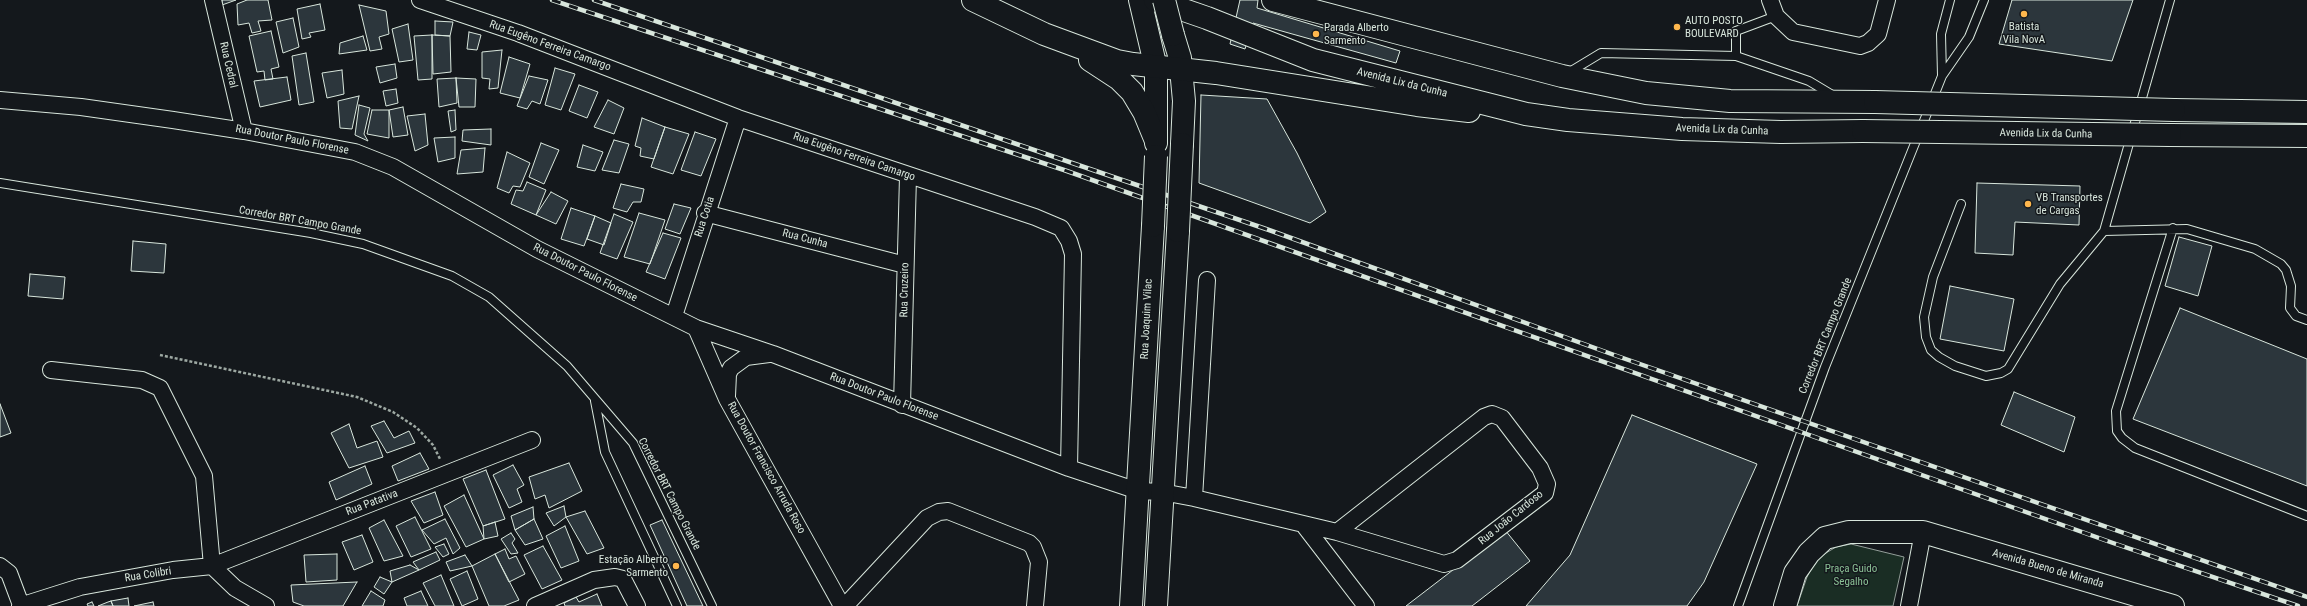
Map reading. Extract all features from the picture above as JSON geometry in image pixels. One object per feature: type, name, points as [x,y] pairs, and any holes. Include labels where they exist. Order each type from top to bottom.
[{"type":"main road","points":[[973,0],[1081,53],[1119,79],[1132,92],[1144,112],[1156,149]]},
{"type":"main road","name":"Rua Joaquim Vilac","points":[[1131,606],[1156,149],[1156,68],[1149,32],[1140,0]]},
{"type":"main road","name":"Avenida Lix da Cunha","points":[[1155,0],[1207,18],[1313,60],[1526,114],[1568,120],[1682,129],[1781,132],[1863,131],[2307,138]]},
{"type":"main road","points":[[1156,606],[1184,102],[1180,58],[1164,0]]},
{"type":"main road","points":[[1273,0],[1562,76],[1646,93],[1730,101],[1843,101],[2307,112]]},
{"type":"main road","points":[[1044,34],[1116,61],[1156,68],[1216,73],[1438,108],[1526,114]]},
{"type":"main road","name":"Avenida Bueno de Miranda","points":[[1785,606],[1795,573],[1809,553],[1825,538],[1849,532],[1923,532],[2151,603],[2173,606]]},
{"type":"street","name":"Rua Cedral","points":[[213,0],[244,131]]},
{"type":"street","name":"Rua Eugêno Ferreira Camargo","points":[[420,0],[518,33],[738,118],[908,176],[1035,217],[1060,228],[1065,234],[1073,254],[1069,468]]},
{"type":"street","points":[[1770,0],[1776,16],[1792,32],[1860,46],[1874,39],[1882,25],[1887,0]]},
{"type":"street","name":"Rua Doutor Paulo Florense","points":[[0,100],[81,107],[244,131],[355,152],[387,165],[537,249],[696,328],[773,354],[1069,468],[1138,491],[1162,492]]},
{"type":"street","name":"Rua Cotia","points":[[674,316],[705,213],[738,118]]},
{"type":"street","name":"Rua Cruzeiro","points":[[902,404],[908,176]]},
{"type":"street","name":"Rua Cunha","points":[[705,213],[905,265]]},
{"type":"street","points":[[1194,498],[1207,280]]},
{"type":"street","name":"Rua Doutor Francisco Arruda Roso","points":[[696,328],[727,399],[843,606]]},
{"type":"street","points":[[727,399],[728,374],[738,361],[756,355],[773,354]]},
{"type":"street","points":[[51,370],[142,380],[160,388],[204,476],[212,566],[235,588],[266,606]]},
{"type":"street","name":"Rua João Cardoso","points":[[1162,492],[1194,498],[1337,532],[1435,562],[1452,563],[1545,493],[1547,484],[1540,468],[1502,418],[1492,414],[1484,417],[1337,532]]},
{"type":"street","name":"Rua Patativa","points":[[212,566],[532,440]]},
{"type":"street","points":[[843,606],[927,518],[939,512],[948,511],[1029,543],[1033,547],[1039,562],[1035,606]]},
{"type":"street","points":[[1303,524],[1366,606]]},
{"type":"street","points":[[1908,606],[1923,532]]},
{"type":"street","points":[[0,566],[9,573],[20,606]]},
{"type":"street","name":"Rua Colibri","points":[[20,606],[80,587],[121,579],[212,566]]},
{"type":"street","points":[[535,606],[594,580],[615,576],[624,581],[637,606]]},
{"type":"lane","name":"Corredor BRT Campo Grande","points":[[1942,76],[1941,34],[1950,0]]},
{"type":"lane","name":"Corredor BRT Campo Grande","points":[[1738,606],[1822,374],[1942,76],[1969,37],[1984,0]]},
{"type":"lane","points":[[1961,204],[1933,277],[1924,317],[1924,329],[1931,350],[1939,358],[1955,366],[1986,376],[2001,373],[2008,369],[2060,284],[2104,231],[2170,0]]},
{"type":"lane","points":[[1736,56],[1736,32],[1776,16]]},
{"type":"lane","points":[[1562,76],[1601,53],[1736,56],[1809,81],[1843,101]]},
{"type":"lane","name":"Corredor BRT Campo Grande","points":[[0,183],[312,233],[363,244],[452,276],[489,297],[567,366],[633,443],[712,606]]},
{"type":"lane","points":[[2104,231],[2173,228],[2187,230],[2255,249],[2281,264],[2286,270],[2291,286],[2289,299],[2290,308],[2296,316],[2307,320]]},
{"type":"lane","points":[[2173,228],[2116,411],[2117,431],[2122,438],[2135,448],[2307,516]]},
{"type":"lane","name":"Corredor BRT Campo Grande","points":[[595,400],[605,452],[677,606]]},
{"type":"path","points":[[160,354],[357,398],[393,412],[417,428],[433,445],[446,474]]},
{"type":"green space","name":"Praça Guido Segalho","points":[[1851,544],[1904,557],[1893,606],[1797,606],[1807,577],[1816,559],[1836,547]]},
{"type":"building","points":[[222,0],[236,0],[222,5]]},
{"type":"building","points":[[247,0],[268,0],[272,20],[258,21],[261,31],[252,33],[249,23],[238,25],[237,4]]},
{"type":"building","name":"Parada Alberto Sarmento","points":[[1240,0],[1258,0],[1257,8],[1400,51],[1396,63],[1253,23],[1245,49],[1230,44]]},
{"type":"building","points":[[2012,0],[2133,0],[2112,61],[1999,44]]},
{"type":"building","points":[[320,4],[325,30],[309,33],[311,37],[302,39],[297,9]]},
{"type":"building","points":[[359,5],[386,11],[389,34],[379,37],[382,49],[370,51]]},
{"type":"building","points":[[293,18],[299,47],[283,53],[276,22]]},
{"type":"building","points":[[435,21],[453,22],[450,36],[435,35]]},
{"type":"building","points":[[408,24],[413,60],[399,62],[392,29]]},
{"type":"building","points":[[271,31],[279,67],[271,69],[273,79],[265,80],[264,71],[257,72],[249,36]]},
{"type":"building","points":[[469,32],[481,35],[477,50],[467,49]]},
{"type":"building","points":[[432,35],[450,36],[451,72],[433,74]]},
{"type":"building","points":[[432,35],[432,79],[418,80],[414,36]]},
{"type":"building","points":[[363,36],[367,50],[339,54],[340,43]]},
{"type":"building","points":[[502,50],[498,88],[489,89],[490,79],[482,78],[482,52]]},
{"type":"building","points":[[306,53],[314,102],[299,105],[292,56]]},
{"type":"building","points":[[509,57],[530,64],[520,98],[500,93]]},
{"type":"building","points":[[395,64],[397,78],[380,83],[376,67]]},
{"type":"building","points":[[555,68],[575,74],[561,110],[545,105]]},
{"type":"building","points":[[342,70],[344,94],[327,98],[322,73]]},
{"type":"building","points":[[529,76],[548,80],[540,104],[532,101],[527,109],[517,106]]},
{"type":"building","points":[[287,77],[291,100],[260,107],[254,81]]},
{"type":"building","points":[[456,78],[457,103],[439,107],[437,79]]},
{"type":"building","points":[[456,78],[476,79],[475,107],[459,107]]},
{"type":"building","points":[[579,85],[598,92],[587,118],[569,111]]},
{"type":"building","points":[[396,89],[398,103],[386,106],[383,91]]},
{"type":"building","points":[[1201,95],[1267,99],[1297,153],[1326,212],[1310,223],[1199,183]]},
{"type":"building","points":[[359,96],[352,129],[340,128],[338,101]]},
{"type":"building","points":[[608,100],[624,108],[614,134],[594,127]]},
{"type":"building","points":[[359,105],[370,108],[364,134],[368,141],[355,135]]},
{"type":"building","points":[[403,107],[408,135],[393,137],[389,110]]},
{"type":"building","points":[[372,110],[389,110],[389,138],[367,134]]},
{"type":"building","points":[[455,110],[456,130],[451,132],[448,111]]},
{"type":"building","points":[[425,114],[428,145],[415,151],[407,116]]},
{"type":"building","points":[[642,118],[665,127],[654,159],[640,156],[641,148],[635,146]]},
{"type":"building","points":[[665,127],[689,134],[673,174],[651,167]]},
{"type":"building","points":[[491,129],[491,145],[462,141],[463,130]]},
{"type":"building","points":[[695,132],[716,139],[701,176],[681,170]]},
{"type":"building","points":[[455,137],[455,158],[438,162],[434,138]]},
{"type":"building","points":[[614,140],[629,144],[619,173],[602,170]]},
{"type":"building","points":[[541,143],[559,150],[544,184],[529,177]]},
{"type":"building","points":[[583,145],[603,152],[595,171],[577,167]]},
{"type":"building","points":[[485,148],[483,172],[457,174],[461,150]]},
{"type":"building","points":[[507,152],[530,163],[520,187],[513,186],[509,193],[497,188]]},
{"type":"building","points":[[527,182],[546,190],[536,215],[511,204],[516,190],[523,191]]},
{"type":"building","name":"VB Transportes de Cargas","points":[[1977,183],[2080,186],[2079,225],[2015,222],[2013,255],[1975,253]]},
{"type":"building","points":[[621,184],[644,189],[641,202],[633,202],[627,212],[613,208]]},
{"type":"building","points":[[551,192],[568,201],[556,224],[536,215]]},
{"type":"building","points":[[674,204],[691,208],[680,234],[665,229]]},
{"type":"building","points":[[571,208],[595,216],[584,246],[561,239]]},
{"type":"building","points":[[639,213],[665,220],[650,264],[624,257]]},
{"type":"building","points":[[614,214],[633,222],[617,259],[600,253]]},
{"type":"building","points":[[595,216],[611,223],[604,245],[587,239]]},
{"type":"building","points":[[663,233],[681,238],[665,279],[646,272]]},
{"type":"building","points":[[2179,237],[2212,246],[2198,296],[2165,286]]},
{"type":"building","points":[[133,241],[166,244],[164,273],[131,271]]},
{"type":"building","points":[[30,274],[65,277],[63,299],[28,296]]},
{"type":"building","points":[[1950,286],[2014,299],[2004,351],[1940,339]]},
{"type":"building","points":[[2180,308],[2307,359],[2307,486],[2133,419]]},
{"type":"building","points":[[2014,392],[2075,417],[2064,452],[2001,425]]},
{"type":"building","points":[[0,404],[11,433],[0,437]]},
{"type":"building","points":[[1632,415],[1757,464],[1704,582],[1687,606],[1526,606],[1570,555]]},
{"type":"building","points":[[384,421],[394,438],[409,431],[415,443],[387,453],[371,426]]},
{"type":"building","points":[[349,424],[357,448],[377,441],[383,457],[349,468],[331,433]]},
{"type":"building","points":[[420,453],[429,469],[398,481],[392,466]]},
{"type":"building","points":[[569,463],[582,491],[549,508],[545,495],[535,499],[529,477]]},
{"type":"building","points":[[513,465],[524,485],[517,489],[522,502],[509,508],[493,475]]},
{"type":"building","points":[[365,466],[372,484],[336,500],[329,482]]},
{"type":"building","points":[[486,470],[505,519],[483,526],[463,479]]},
{"type":"building","points":[[435,492],[443,515],[424,523],[411,501]]},
{"type":"building","points":[[464,495],[484,539],[466,547],[444,506]]},
{"type":"building","points":[[564,506],[566,517],[554,526],[546,513]]},
{"type":"building","points":[[533,507],[534,519],[515,530],[511,516]]},
{"type":"building","points":[[585,511],[604,548],[587,554],[566,517]]},
{"type":"building","points":[[415,517],[431,549],[411,557],[396,526]]},
{"type":"building","points":[[445,519],[460,548],[453,554],[446,538],[434,544],[422,530]]},
{"type":"building","points":[[534,519],[543,539],[525,545],[515,530]]},
{"type":"building","points":[[384,520],[403,556],[384,561],[369,528]]},
{"type":"building","name":"Estação Alberto Sarmento","points":[[662,520],[703,606],[687,606],[650,525]]},
{"type":"building","points":[[495,522],[498,536],[484,539],[483,526]]},
{"type":"building","points":[[565,526],[579,561],[561,568],[546,536]]},
{"type":"building","points":[[1505,530],[1530,561],[1472,606],[1406,606]]},
{"type":"building","points":[[511,533],[515,539],[512,543],[518,553],[511,554],[501,539]]},
{"type":"building","points":[[362,535],[373,562],[354,570],[342,542]]},
{"type":"building","points":[[444,544],[449,554],[443,557],[435,547]]},
{"type":"building","points":[[543,546],[562,580],[542,589],[524,555]]},
{"type":"building","points":[[505,549],[509,559],[516,556],[525,574],[509,582],[495,554]]},
{"type":"building","points":[[436,552],[440,560],[419,570],[413,562]]},
{"type":"building","points":[[337,554],[337,580],[306,582],[304,555]]},
{"type":"building","points":[[495,554],[519,600],[504,606],[489,606],[472,566]]},
{"type":"building","points":[[465,555],[472,566],[450,571],[446,562]]},
{"type":"building","points":[[410,565],[419,570],[392,582],[390,571]]},
{"type":"building","points":[[467,571],[478,599],[462,606],[450,579]]},
{"type":"building","points":[[441,575],[454,606],[435,606],[423,583]]},
{"type":"building","points":[[380,577],[392,582],[384,594],[374,587]]},
{"type":"building","points":[[357,582],[343,606],[304,606],[293,602],[291,585]]},
{"type":"building","points":[[371,591],[385,600],[383,606],[362,606]]},
{"type":"building","points":[[421,591],[428,606],[407,606],[404,598]]},
{"type":"building","points":[[597,594],[602,606],[565,606],[564,603],[576,597],[579,602]]},
{"type":"building","points":[[128,598],[129,606],[113,606],[111,601]]},
{"type":"building","points":[[111,601],[113,606],[98,606],[108,602]]},
{"type":"building","points":[[92,602],[94,606],[88,606],[87,604]]},
{"type":"building","points":[[153,602],[154,606],[134,606]]},
{"type":"railway","points":[[552,0],[1064,170],[2113,543],[2298,606]]},
{"type":"railway","points":[[594,0],[1269,230],[1617,356],[2307,597]]},
{"type":"place","name":"Batista Vila NovA","points":[[2024,14]]},
{"type":"place","name":"AUTO POSTO BOULEVARD","points":[[1677,27]]},
{"type":"place","name":"Parada Alberto Sarmento","points":[[1316,34]]},
{"type":"place","name":"VB Transportes de Cargas","points":[[2028,204]]},
{"type":"place","name":"Estação Alberto Sarmento","points":[[676,566]]}]
